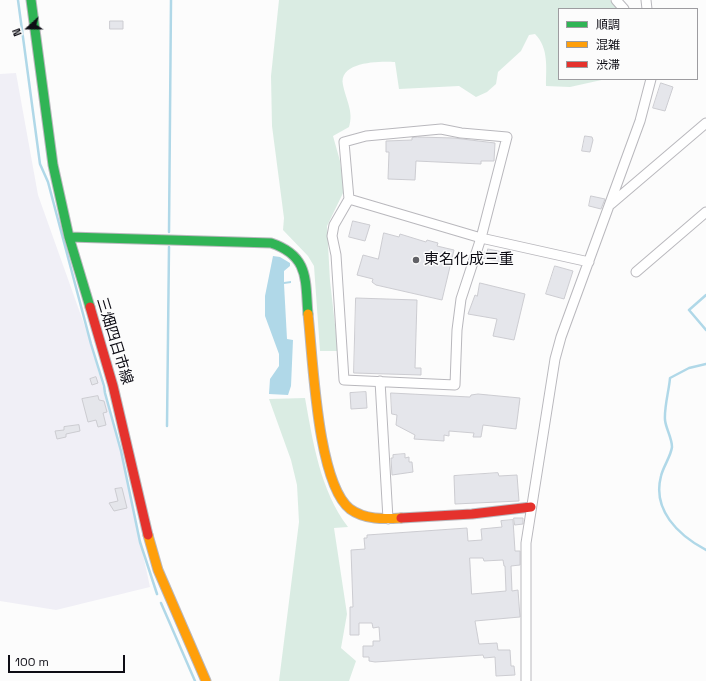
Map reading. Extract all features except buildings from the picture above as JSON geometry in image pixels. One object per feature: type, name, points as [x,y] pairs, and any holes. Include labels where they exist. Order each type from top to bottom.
[{"type":"main road","name":"三畑四日市線","points":[[31,0],[53,166],[69,237],[113,386],[142,512],[158,570],[206,681]]},
{"type":"main road","points":[[69,237],[265,242],[280,246],[293,255],[304,269],[319,425],[327,465],[342,501],[351,510],[368,518],[388,519],[472,514],[530,507]]},
{"type":"street","points":[[616,0],[623,8]]},
{"type":"street","points":[[526,681],[525,562],[527,530],[555,359],[561,337],[611,204],[640,121],[651,80]]},
{"type":"street","points":[[611,204],[706,123]]},
{"type":"street","points":[[441,129],[507,136],[481,238],[465,284],[458,317],[455,385],[344,380],[336,255],[332,236],[336,220],[349,199],[344,142],[366,136],[441,129]]},
{"type":"street","points":[[349,199],[481,238],[589,262]]},
{"type":"street","points":[[636,272],[706,212]]},
{"type":"street","points":[[380,382],[388,519]]},
{"type":"shaded area","points":[[279,0],[610,0],[617,8],[558,8],[558,80],[602,80],[570,87],[546,86],[545,52],[535,34],[529,35],[521,51],[498,72],[496,84],[487,92],[476,97],[459,86],[399,89],[395,62],[362,64],[347,71],[343,77],[343,85],[351,116],[349,127],[333,136],[340,161],[344,191],[327,226],[330,281],[338,351],[320,351],[314,266],[308,256],[283,230],[284,218],[272,126],[271,76]]},
{"type":"shaded area","points":[[16,73],[38,195],[89,338],[121,452],[150,587],[56,610],[0,601],[0,74]]},
{"type":"shaded area","points":[[305,398],[311,432],[324,482],[338,513],[348,527],[334,528],[347,614],[341,648],[356,661],[349,681],[279,681],[299,522],[297,485],[291,460],[269,399]]},
{"type":"water","points":[[273,256],[280,257],[290,263],[290,266],[284,271],[284,282],[291,281],[291,283],[284,284],[287,339],[293,340],[291,386],[288,395],[269,394],[270,379],[279,366],[279,354],[265,316],[265,296]]},
{"type":"waterway","points":[[18,0],[40,164],[48,182],[91,344],[104,386],[121,451],[140,542],[157,594]]},
{"type":"waterway","points":[[169,232],[171,0]]},
{"type":"waterway","points":[[167,426],[169,247]]},
{"type":"waterway","points":[[706,295],[689,310],[706,330]]},
{"type":"waterway","points":[[706,364],[689,368],[670,378],[665,420],[672,447],[661,476],[659,488],[660,500],[670,520],[686,537],[706,550]]},
{"type":"waterway","points":[[161,603],[195,681]]},
{"type":"traffic: fast","points":[[31,0],[53,165],[69,237],[90,307]]},
{"type":"traffic: fast","points":[[69,237],[271,243],[284,248],[299,262],[305,280],[308,314]]},
{"type":"traffic: slow","points":[[308,314],[318,418],[330,474],[339,495],[350,509],[356,513],[368,517],[401,518]]},
{"type":"traffic: slow","points":[[148,535],[158,570],[206,681]]},
{"type":"traffic: jam","points":[[90,307],[113,386],[148,535]]},
{"type":"traffic: jam","points":[[401,518],[472,514],[531,507]]},
{"type":"place","name":"東名化成三重","points":[[416,260]]}]
